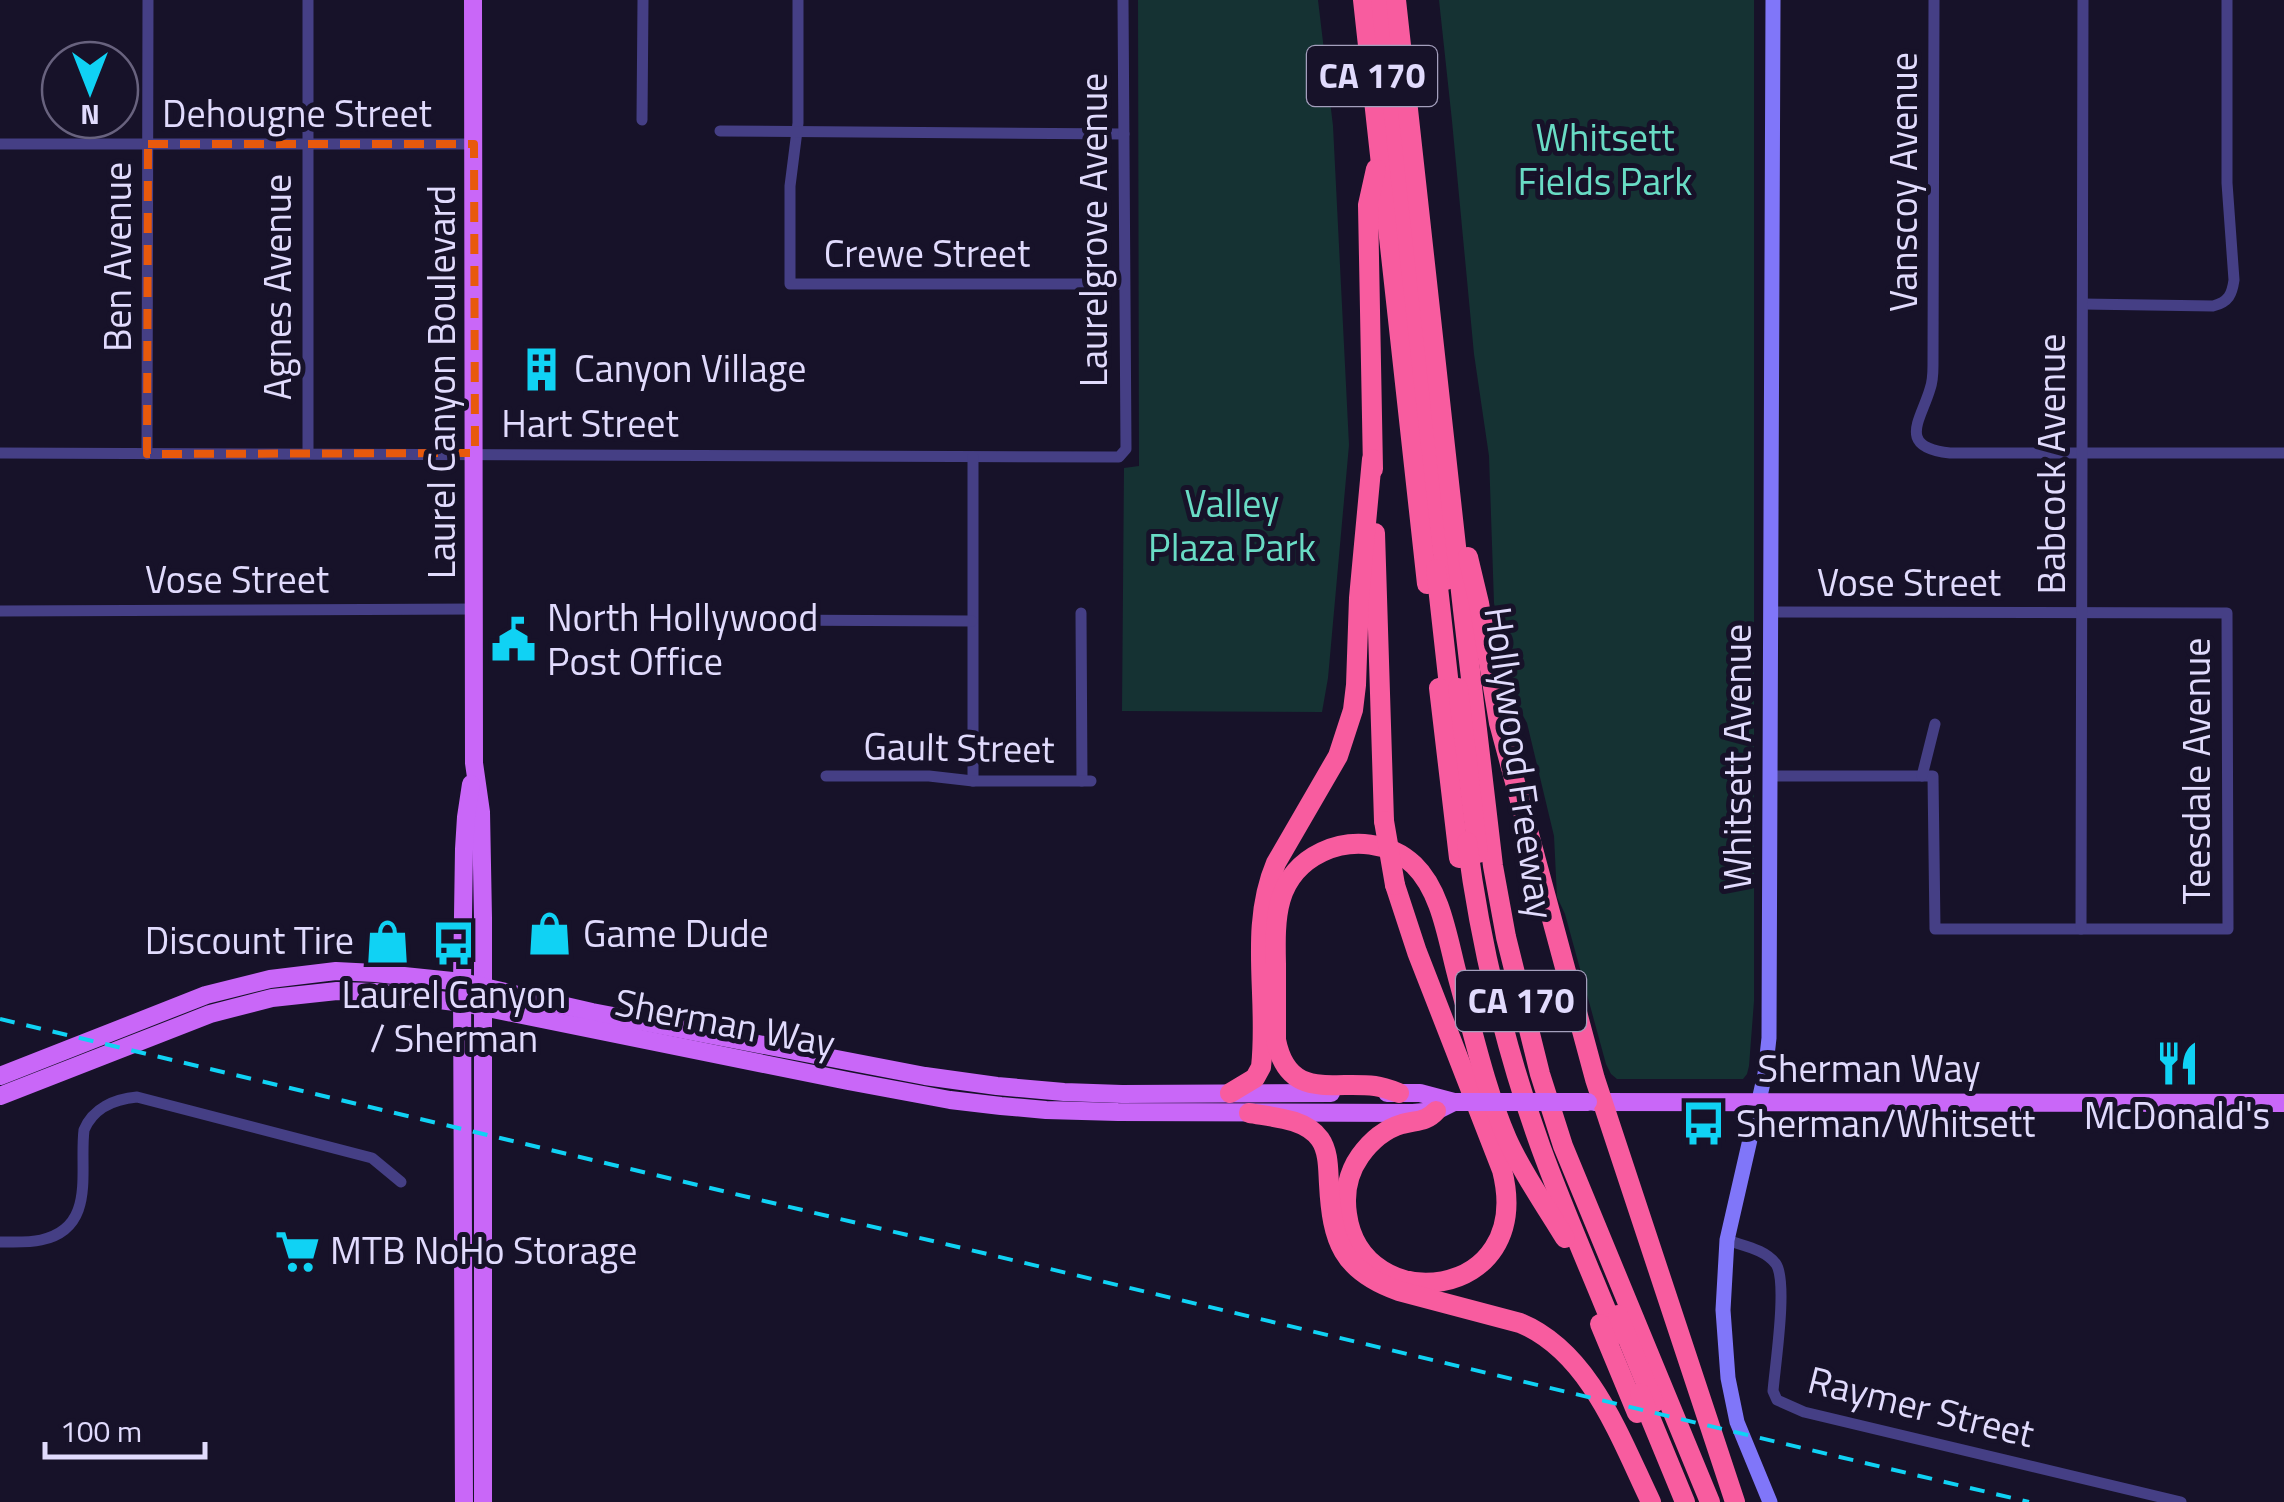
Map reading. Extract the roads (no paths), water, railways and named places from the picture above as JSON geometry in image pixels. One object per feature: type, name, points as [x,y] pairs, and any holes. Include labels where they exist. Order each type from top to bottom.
[{"type":"highway","name":"Hollywood Freeway","points":[[1363,0],[1451,800],[1470,925],[1502,1059],[1528,1140],[1564,1238],[1674,1502]]},
{"type":"highway","points":[[1378,0],[1460,787],[1482,931],[1508,1040],[1540,1146],[1685,1502]]},
{"type":"highway","points":[[1378,0],[1468,776],[1481,874],[1501,974],[1524,1067],[1561,1174],[1696,1502]]},
{"type":"highway","name":"Hollywood Freeway","points":[[1396,0],[1493,866],[1520,998],[1563,1146],[1710,1502]]},
{"type":"highway","points":[[1380,153],[1368,205],[1384,821],[1395,885],[1412,939],[1491,1138],[1508,1200],[1500,1237],[1478,1266],[1451,1280],[1424,1283],[1395,1277],[1366,1255],[1349,1226],[1346,1189],[1357,1160],[1375,1139],[1397,1125],[1428,1120],[1445,1107]]},
{"type":"highway","points":[[1230,1093],[1255,1078],[1261,1067],[1260,934],[1269,880],[1338,756],[1353,710],[1358,598],[1372,459]]},
{"type":"highway","points":[[1448,469],[1479,604],[1500,723],[1595,1102],[1735,1502]]},
{"type":"highway","points":[[1399,1093],[1378,1086],[1305,1083],[1294,1076],[1279,1054],[1276,926],[1280,898],[1306,862],[1341,845],[1370,844],[1402,856],[1416,866],[1431,890],[1508,1140],[1564,1238]]},
{"type":"highway","points":[[1248,1113],[1290,1120],[1319,1138],[1328,1163],[1334,1234],[1361,1272],[1400,1291],[1520,1323],[1556,1343],[1588,1380],[1651,1502]]},
{"type":"main road","name":"Laurel Canyon Boulevard","points":[[464,1502],[474,1467],[484,1008],[481,812],[474,764],[474,0]]},
{"type":"main road","name":"Whitsett Avenue","points":[[1770,1502],[1737,1422],[1728,1378],[1723,1310],[1727,1240],[1765,1074],[1769,1038],[1773,0]]},
{"type":"main road","name":"Laurel Canyon Boulevard","points":[[474,764],[466,817],[462,1003],[474,1467],[483,1502]]},
{"type":"main road","name":"Sherman Way","points":[[0,1076],[206,995],[270,979],[336,971],[462,982],[708,1043]]},
{"type":"main road","name":"Sherman Way","points":[[0,1096],[210,1014],[272,998],[336,991],[462,1003],[995,1096],[1248,1113],[1595,1102],[2284,1103]]},
{"type":"main road","name":"Sherman Way","points":[[1063,1101],[1230,1093],[1420,1093],[1445,1107]]},
{"type":"street","name":"Ben Avenue","points":[[147,454],[148,0]]},
{"type":"street","name":"Agnes Avenue","points":[[308,0],[308,453]]},
{"type":"street","points":[[642,120],[643,0]]},
{"type":"street","points":[[796,132],[798,0]]},
{"type":"street","name":"Laurelgrove Avenue","points":[[1119,457],[1126,449],[1123,0]]},
{"type":"street","name":"Vanscoy Avenue","points":[[1934,0],[1934,364],[1930,392],[1919,414],[1919,441],[1950,453],[2084,454]]},
{"type":"street","name":"Babcock Avenue","points":[[2081,929],[2082,0]]},
{"type":"street","points":[[2083,304],[2213,306],[2231,294],[2234,280],[2227,182],[2226,0]]},
{"type":"street","points":[[720,131],[1124,134]]},
{"type":"street","name":"Crewe Street","points":[[796,132],[790,186],[790,284],[1124,284]]},
{"type":"street","name":"Dehougne Street","points":[[0,144],[474,144]]},
{"type":"street","name":"Hart Street","points":[[0,453],[1119,457]]},
{"type":"street","points":[[2084,454],[2284,454]]},
{"type":"street","points":[[973,457],[973,781]]},
{"type":"street","name":"Vose Street","points":[[0,611],[474,609]]},
{"type":"street","name":"Vose Street","points":[[1772,612],[2226,613]]},
{"type":"street","name":"Gault Street","points":[[826,776],[1086,781],[1080,613]]},
{"type":"street","name":"Teesdale Avenue","points":[[2081,929],[2228,929],[2226,613]]},
{"type":"street","points":[[754,620],[972,621]]},
{"type":"street","points":[[1934,724],[1928,776],[1934,929],[2081,929]]},
{"type":"street","points":[[1772,776],[1928,776]]},
{"type":"street","points":[[0,1242],[42,1240],[76,1218],[82,1202],[84,1130],[98,1111],[125,1098],[138,1097],[372,1158],[401,1182]]},
{"type":"street","name":"Raymer Street","points":[[1727,1240],[1765,1254],[1778,1267],[1782,1286],[1772,1390],[1777,1400],[1804,1412],[2180,1502]]},
{"type":"railway","points":[[0,1019],[2029,1502]]},
{"type":"place","name":"Canyon Village","points":[[541,369]]},
{"type":"place","name":"North Hollywood Post Office","points":[[514,640]]},
{"type":"place","name":"Game Dude","points":[[550,934]]},
{"type":"place","name":"Discount Tire","points":[[387,941]]},
{"type":"place","name":"Laurel Canyon / Sherman","points":[[454,943]]},
{"type":"place","name":"McDonald's","points":[[2177,1064]]},
{"type":"place","name":"Sherman/Whitsett","points":[[1703,1124]]},
{"type":"place","name":"MTB NoHo Storage","points":[[297,1251]]},
{"type":"park label","name":"Whitsett Fields Park","points":[[1605,160]]},
{"type":"park label","name":"Valley Plaza Park","points":[[1232,526]]}]
